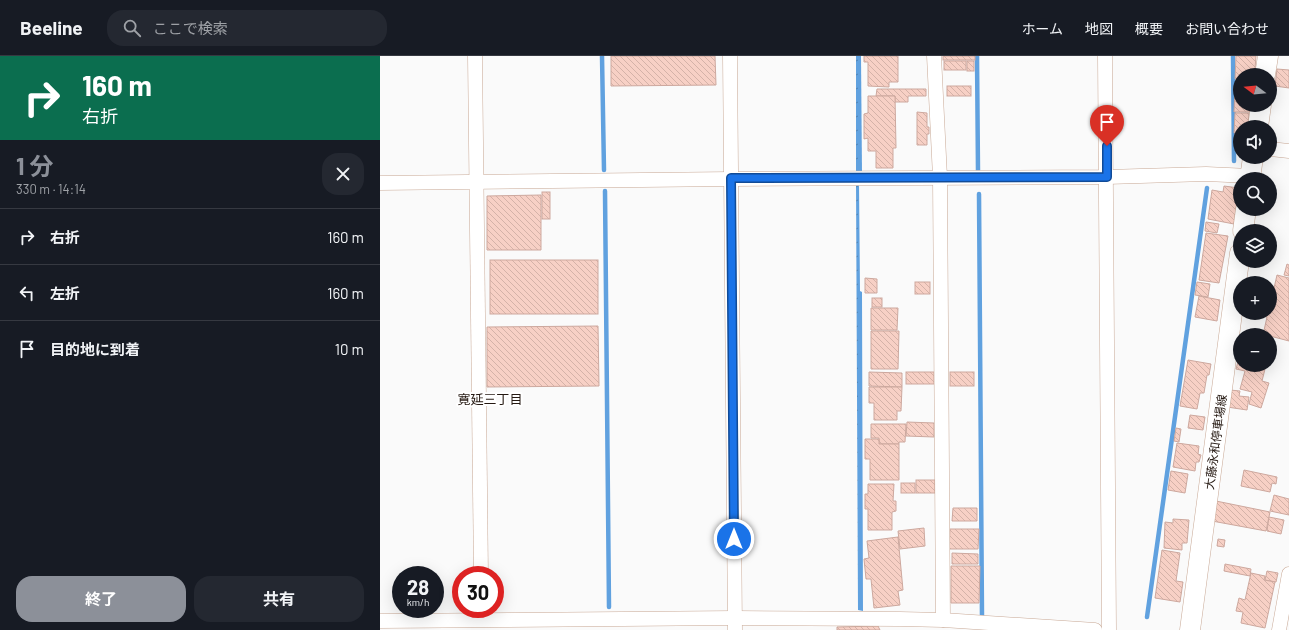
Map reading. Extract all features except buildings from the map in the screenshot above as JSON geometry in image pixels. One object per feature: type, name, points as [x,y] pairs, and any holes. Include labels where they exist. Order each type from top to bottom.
[{"type":"main road","points":[[1266,68],[1268,56]]},
{"type":"main road","name":"大藤永和停車場線","points":[[1190,630],[1238,268]]},
{"type":"street","points":[[475,56],[481,566]]},
{"type":"street","points":[[730,56],[735,624]]},
{"type":"street","points":[[934,56],[940,177],[944,620]]},
{"type":"street","points":[[1105,56],[1109,630]]},
{"type":"street","points":[[1277,150],[1289,151]]},
{"type":"street","points":[[380,183],[476,183],[731,178],[1107,177],[1206,174],[1251,170]]},
{"type":"street","points":[[1279,630],[1289,574]]},
{"type":"street","points":[[380,621],[481,620],[735,624],[897,624],[944,620],[1095,630]]},
{"type":"water","points":[[856,56],[861,56],[862,173],[856,173]]},
{"type":"water","points":[[856,182],[859,182],[860,291],[862,292],[863,611],[858,610]]},
{"type":"waterway","points":[[602,56],[604,170]]},
{"type":"waterway","points":[[977,56],[978,171]]},
{"type":"waterway","points":[[1233,56],[1234,120]]},
{"type":"waterway","points":[[1147,617],[1207,188]]},
{"type":"waterway","points":[[605,191],[609,607]]},
{"type":"waterway","points":[[979,194],[982,617]]},
{"type":"district","name":"寛延三丁目","points":[[490,399]]},
{"type":"route","points":[[734,539],[731,178],[1107,177],[1107,146]]}]
